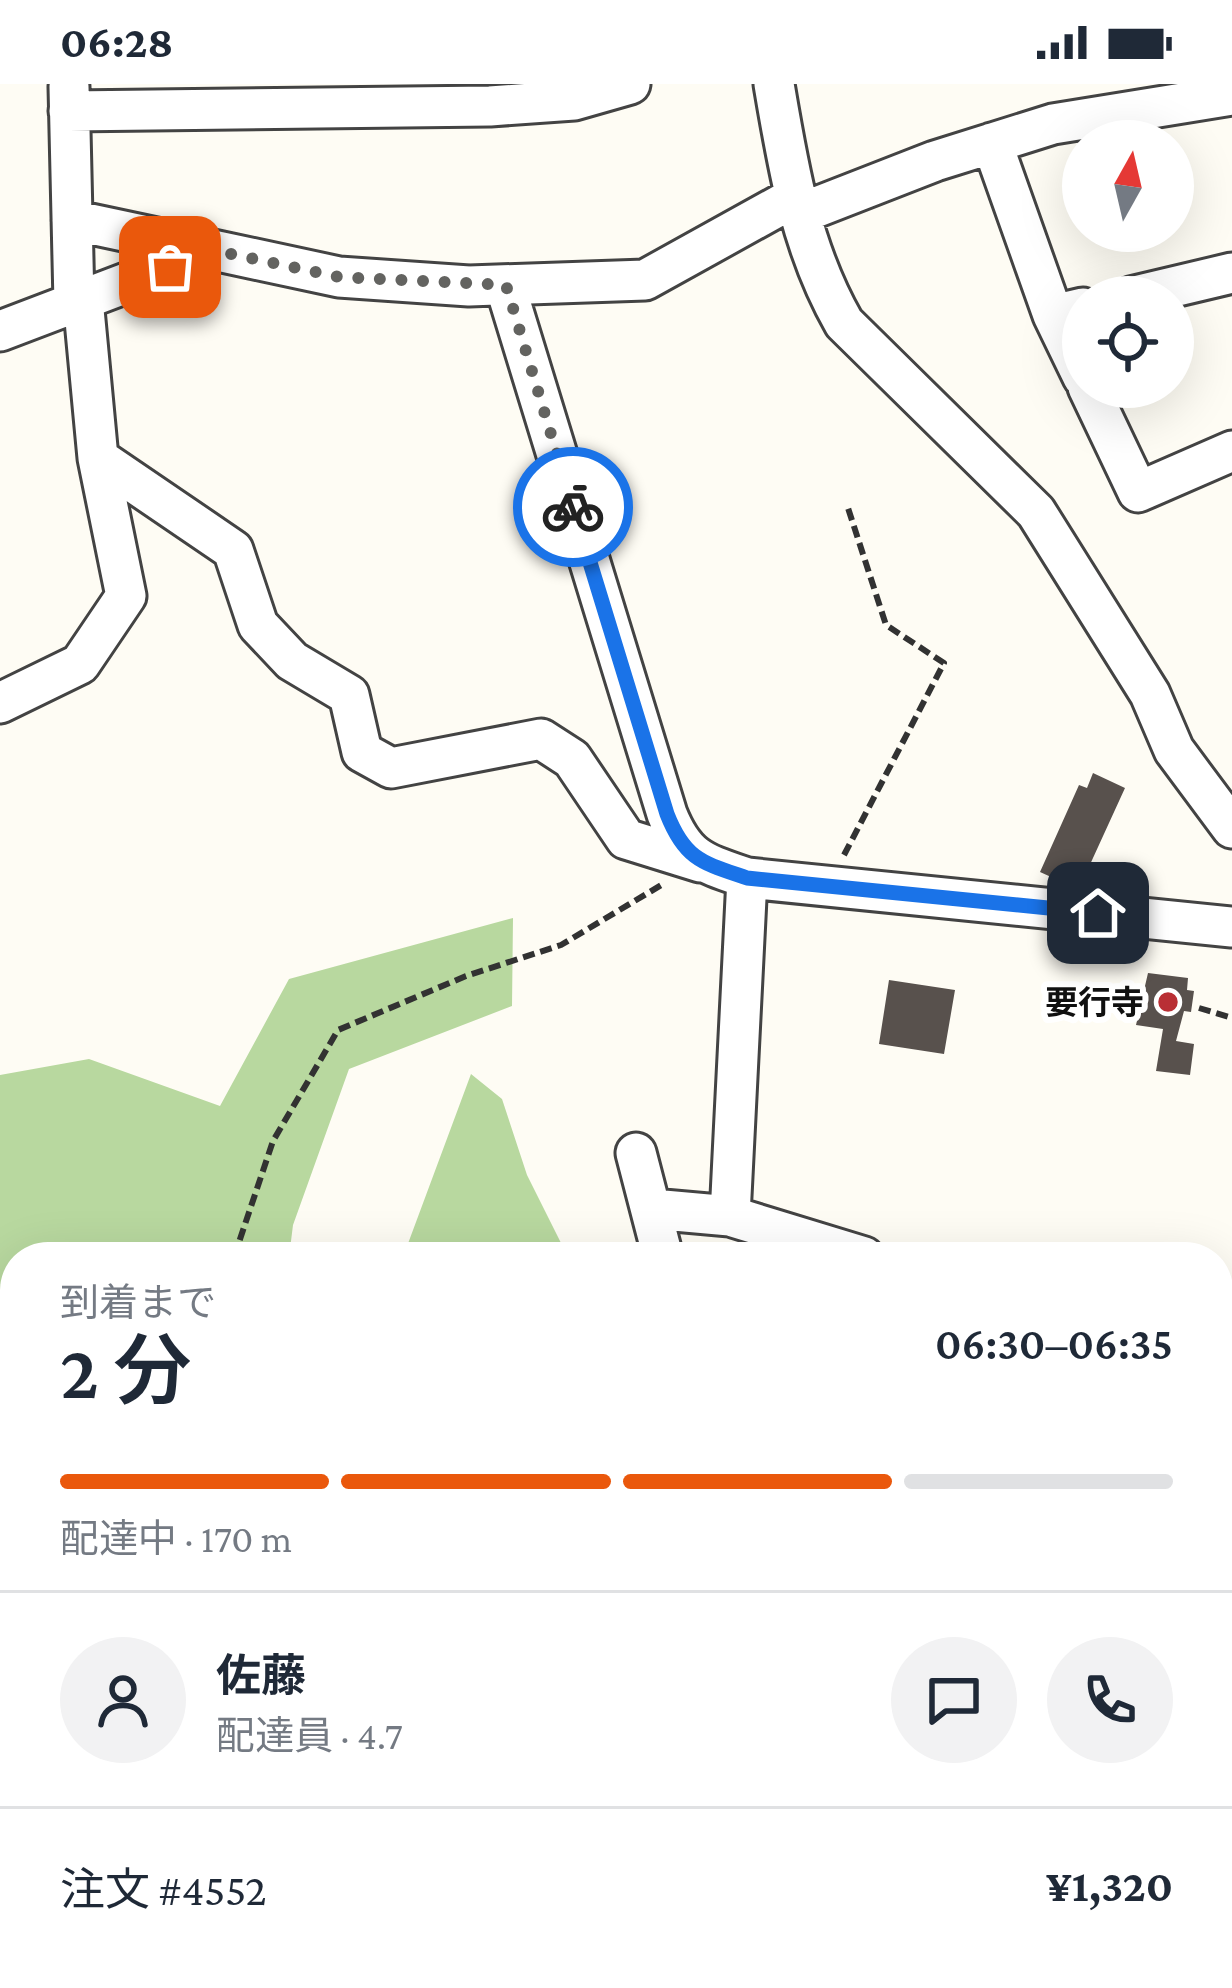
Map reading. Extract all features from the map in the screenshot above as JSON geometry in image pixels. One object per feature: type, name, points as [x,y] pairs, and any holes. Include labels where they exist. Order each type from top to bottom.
[{"type":"street","points":[[0,703],[80,664],[126,596],[98,458],[78,301],[69,98],[490,106],[574,100],[630,84]]},
{"type":"street","points":[[774,84],[796,206],[830,298],[844,322],[867,350],[1036,512],[1150,694],[1174,750],[1232,828]]},
{"type":"street","points":[[72,220],[339,277],[506,285],[645,280],[796,206],[992,143],[1053,124],[1232,95]]},
{"type":"street","points":[[992,143],[1062,299]]},
{"type":"street","points":[[0,331],[213,250]]},
{"type":"street","points":[[1194,282],[1232,273]]},
{"type":"street","points":[[506,285],[667,814],[677,839],[700,862]]},
{"type":"street","points":[[1098,408],[1138,492],[1232,451]]},
{"type":"street","points":[[98,458],[233,550],[258,625],[292,662],[350,695],[362,752],[391,768],[541,740],[572,759],[626,838],[747,878],[1232,927]]},
{"type":"street","points":[[730,1216],[747,878]]},
{"type":"street","points":[[636,1153],[660,1242]]},
{"type":"street","points":[[652,1209],[730,1216],[815,1242]]},
{"type":"path","points":[[829,885],[944,663],[886,625],[848,508]]},
{"type":"path","points":[[239,1242],[273,1141],[338,1030],[466,976],[561,945],[700,862]]},
{"type":"path","points":[[1198,1008],[1232,1018]]},
{"type":"green space","points":[[513,918],[512,1006],[349,1069],[291,1242],[0,1242],[0,1075],[89,1059],[220,1106],[289,979]]},
{"type":"green space","points":[[471,1074],[502,1099],[527,1175],[560,1242],[409,1242]]},
{"type":"building","points":[[1093,773],[1125,788],[1082,882],[1063,874],[1060,881],[1040,872],[1079,785],[1087,788]]},
{"type":"building","points":[[1148,973],[1188,978],[1187,990],[1194,991],[1191,1012],[1184,1011],[1176,1041],[1194,1044],[1190,1075],[1156,1071],[1163,1029],[1136,1025]]},
{"type":"building","points":[[889,980],[955,990],[944,1054],[879,1044]]},
{"type":"way so far","points":[[170,267],[213,250],[339,277],[506,285],[573,507]]},
{"type":"place","name":"要行寺","points":[[1168,1002]]},
{"type":"route","points":[[573,507],[667,814],[677,839],[700,862],[747,878],[1098,913]]}]
